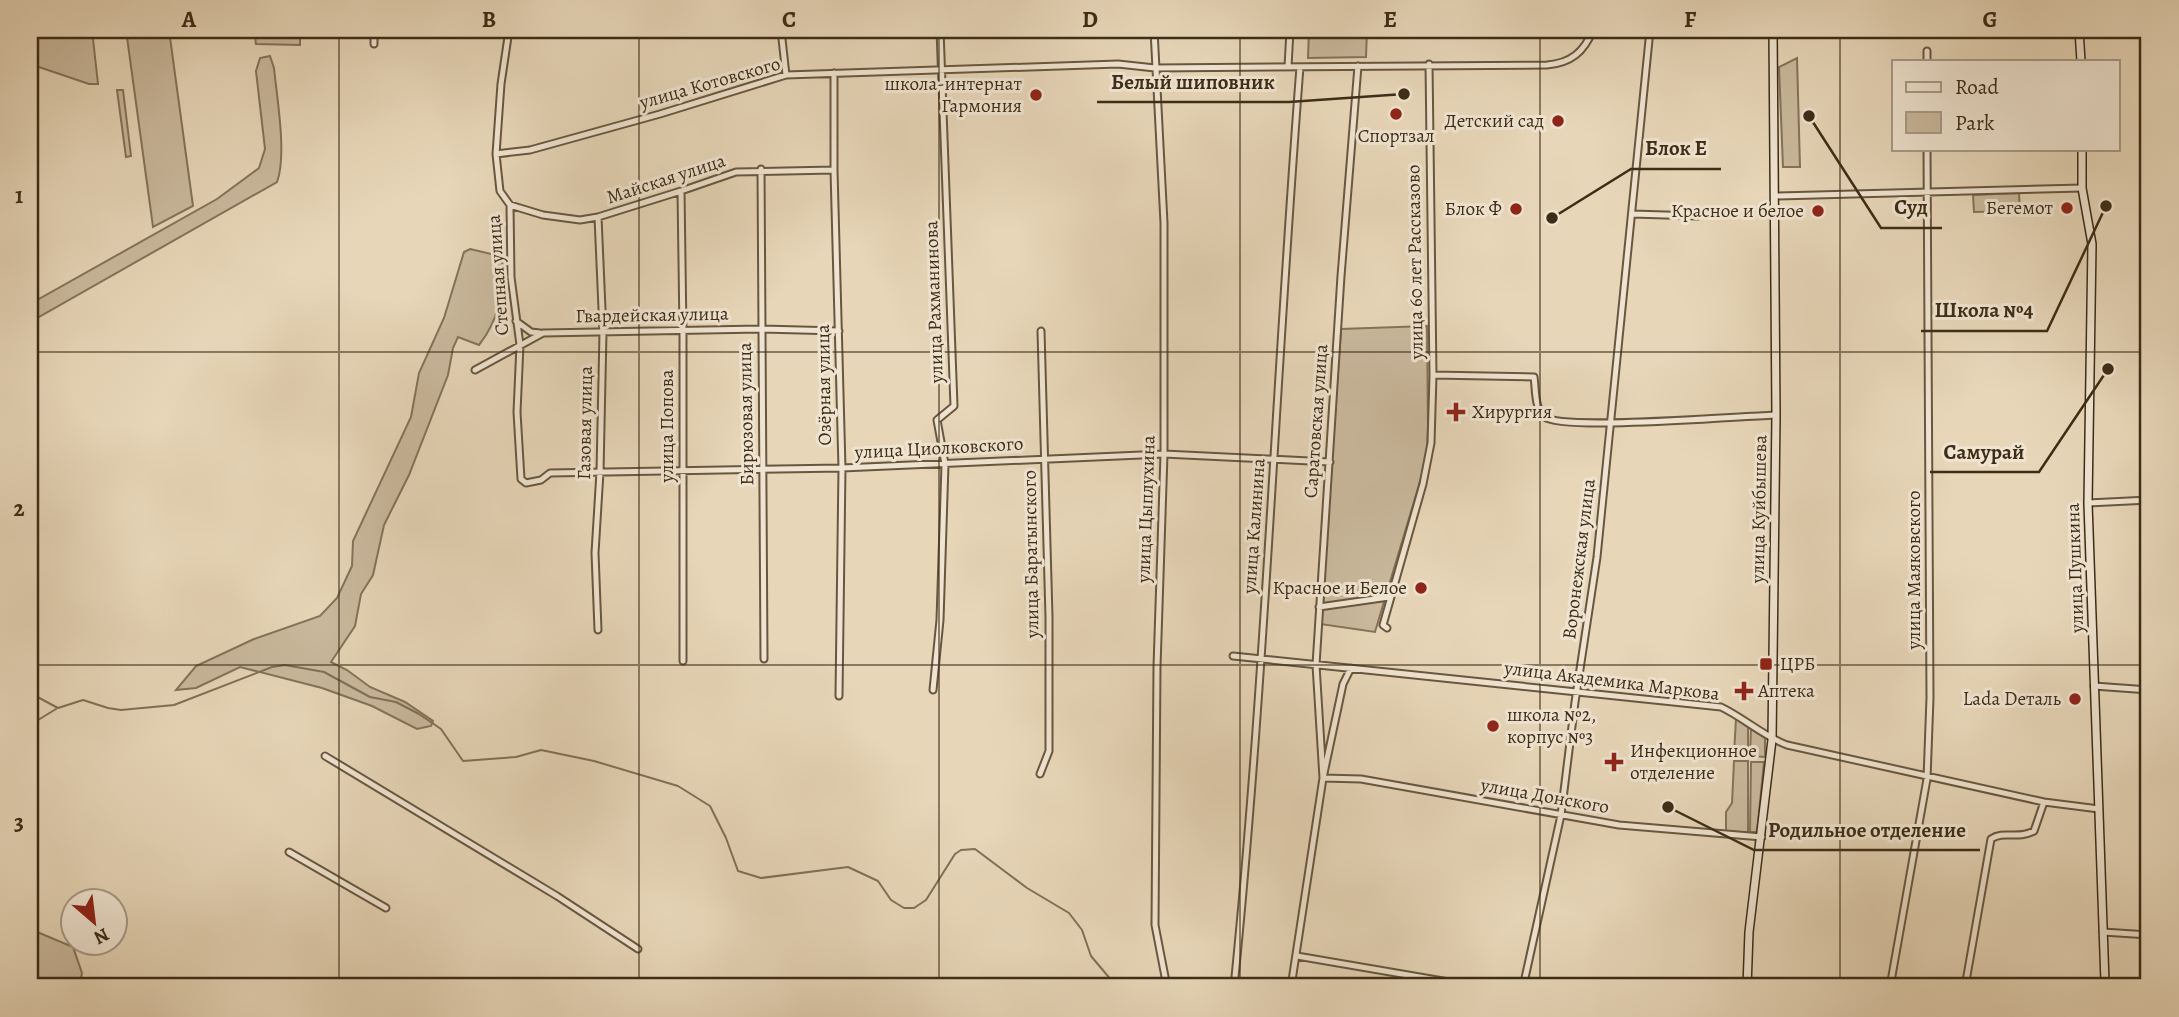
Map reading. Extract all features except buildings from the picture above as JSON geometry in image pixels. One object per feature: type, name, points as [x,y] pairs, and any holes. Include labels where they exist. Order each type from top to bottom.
[{"type":"street","points":[[374,30],[374,44]]},
{"type":"street","name":"Степная улица","points":[[509,30],[501,84],[496,154],[500,191],[510,205],[511,277],[520,345],[517,412],[521,479]]},
{"type":"street","points":[[781,30],[786,75]]},
{"type":"street","name":"улица Рахманинова","points":[[933,691],[940,620],[945,464],[937,421],[954,406],[940,30]]},
{"type":"street","name":"улица Цыплухина","points":[[1154,30],[1164,223],[1164,454],[1154,824],[1155,925],[1167,987]]},
{"type":"street","points":[[1288,67],[1290,30]]},
{"type":"street","name":"улица Котовского","points":[[496,154],[530,150],[556,143],[786,75],[1118,64],[1155,68],[1560,64],[1575,56],[1593,30]]},
{"type":"street","name":"Воронежская улица","points":[[1524,987],[1561,815],[1597,557],[1650,30]]},
{"type":"street","name":"улица Куйбышева","points":[[1747,987],[1749,932],[1772,740],[1776,415],[1773,30]]},
{"type":"street","points":[[2079,30],[2081,60]]},
{"type":"street","points":[[1927,51],[1927,60]]},
{"type":"street","name":"улица 60 лет Рассказово","points":[[1387,628],[1383,625],[1389,597],[1427,467],[1432,426],[1429,64]]},
{"type":"street","name":"Саратовская улица","points":[[1323,778],[1316,665],[1341,276],[1358,66]]},
{"type":"street","name":"улица Калинина","points":[[1234,987],[1260,659],[1287,223],[1300,67]]},
{"type":"street","name":"Озёрная улица","points":[[834,73],[842,468],[839,696]]},
{"type":"street","name":"улица Маяковского","points":[[1890,987],[1927,777],[1930,698],[1927,150]]},
{"type":"street","name":"улица Пушкина","points":[[2082,150],[2082,188],[2092,244],[2088,503],[2107,987]]},
{"type":"street","name":"Майская улица","points":[[510,205],[543,215],[580,220],[598,218],[736,172],[761,169],[834,170]]},
{"type":"street","name":"Бирюзовая улица","points":[[761,169],[764,659]]},
{"type":"street","points":[[1775,195],[2082,188]]},
{"type":"street","name":"улица Попова","points":[[681,191],[683,661]]},
{"type":"street","points":[[1632,214],[1698,216]]},
{"type":"street","name":"Газовая улица","points":[[598,218],[603,332],[595,553],[598,630]]},
{"type":"street","points":[[516,321],[531,332],[543,333]]},
{"type":"street","name":"Гвардейская улица","points":[[475,370],[543,333],[760,329],[839,331]]},
{"type":"street","name":"улица Баратынского","points":[[1040,774],[1049,751],[1041,331]]},
{"type":"street","name":"улица 60 лет Рассказово","points":[[1433,375],[1534,377],[1538,408],[1547,419],[1560,423],[1610,423]]},
{"type":"street","points":[[1610,423],[1776,415]]},
{"type":"street","name":"улица Циолковского","points":[[521,479],[530,484],[550,473],[842,468],[1164,454],[1330,462]]},
{"type":"street","points":[[2088,503],[2149,500]]},
{"type":"street","points":[[1320,607],[1389,597]]},
{"type":"street","name":"улица Академика Маркова","points":[[1233,656],[1721,707],[1750,722],[1772,740],[1787,745],[2043,802],[2099,809]]},
{"type":"street","name":"Саратовская улица","points":[[1291,987],[1323,778],[1343,684],[1352,668]]},
{"type":"street","points":[[2094,686],[2149,690]]},
{"type":"street","points":[[325,756],[557,896],[638,949]]},
{"type":"street","name":"улица Донского","points":[[1323,778],[1361,779],[1619,825],[1762,837]]},
{"type":"street","points":[[1965,987],[1991,839],[1997,835],[2024,836],[2034,831],[2043,802]]},
{"type":"street","points":[[289,852],[386,908]]},
{"type":"street","points":[[2103,932],[2149,936]]},
{"type":"street","points":[[1297,957],[1478,987]]},
{"type":"street","points":[[208,984],[216,987]]},
{"type":"green space","points":[[30,30],[92,30],[98,84],[89,84],[30,64]]},
{"type":"green space","points":[[126,30],[169,30],[193,206],[153,227]]},
{"type":"green space","points":[[254,30],[300,30],[300,45],[256,44]]},
{"type":"green space","points":[[1309,30],[1367,30],[1366,57],[1308,58]]},
{"type":"green space","points":[[270,56],[274,68],[280,127],[281,157],[277,182],[30,322],[30,304],[217,199],[259,168],[265,149],[256,71],[260,58]]},
{"type":"green space","points":[[1797,58],[1800,167],[1783,167],[1779,67]]},
{"type":"green space","points":[[117,90],[123,90],[131,156],[126,157]]},
{"type":"green space","points":[[2019,193],[2020,211],[1974,212],[1973,195]]},
{"type":"green space","points":[[470,249],[500,256],[504,278],[496,314],[479,345],[458,337],[448,375],[409,475],[384,525],[373,575],[361,594],[355,626],[331,662],[370,687],[405,702],[433,721],[431,726],[417,729],[372,706],[322,688],[240,667],[196,688],[176,690],[196,666],[254,639],[320,616],[337,598],[352,566],[353,541],[411,417],[419,373],[444,318],[464,252]]},
{"type":"green space","points":[[1427,326],[1427,451],[1375,632],[1320,624],[1341,329]]},
{"type":"green space","points":[[1736,718],[1748,726],[1748,756],[1734,755]]},
{"type":"green space","points":[[1751,727],[1765,738],[1765,757],[1750,756]]},
{"type":"green space","points":[[1734,761],[1748,761],[1748,833],[1726,831],[1726,812],[1732,803]]},
{"type":"green space","points":[[1751,762],[1764,762],[1757,832],[1750,832]]},
{"type":"green space","points":[[30,929],[60,942],[60,958],[77,958],[82,973],[79,987],[30,987]]},
{"type":"waterway","points":[[30,693],[58,708],[83,700],[121,710],[174,705],[272,667],[285,665],[324,672],[370,697],[396,702],[419,714],[441,729],[463,761],[516,757],[541,750],[594,761],[678,786],[710,806],[738,871],[761,878],[848,867],[878,881],[891,900],[904,908],[914,908],[926,900],[955,854],[961,850],[975,849],[1027,888],[1069,913],[1082,930],[1091,956],[1117,987]]},
{"type":"waterway","points":[[30,725],[56,709]]},
{"type":"place","name":"Белый шиповник","points":[[1404,94]]},
{"type":"place","name":"школа-интернат Гармония","points":[[1036,95]]},
{"type":"place","name":"Спортзал","points":[[1396,114]]},
{"type":"place","name":"Суд","points":[[1809,116]]},
{"type":"place","name":"Детский сад","points":[[1558,121]]},
{"type":"place","name":"Школа №4","points":[[2106,206]]},
{"type":"place","name":"Бегемот","points":[[2067,208]]},
{"type":"place","name":"Блок Ф","points":[[1516,209]]},
{"type":"place","name":"Красное и белое","points":[[1818,211]]},
{"type":"place","name":"Блок Е","points":[[1552,218]]},
{"type":"place","name":"Самурай","points":[[2108,369]]},
{"type":"place","name":"Хирургия","points":[[1456,412]]},
{"type":"place","name":"Красное и Белое","points":[[1421,588]]},
{"type":"place","name":"ЦРБ","points":[[1766,664]]},
{"type":"place","name":"Аптека","points":[[1744,691]]},
{"type":"place","name":"Lada Dеталь","points":[[2075,699]]},
{"type":"place","name":"школа №2, корпус №3","points":[[1493,726]]},
{"type":"place","name":"Инфекционное отделение","points":[[1614,762]]},
{"type":"place","name":"Родильное отделение","points":[[1668,807]]}]
